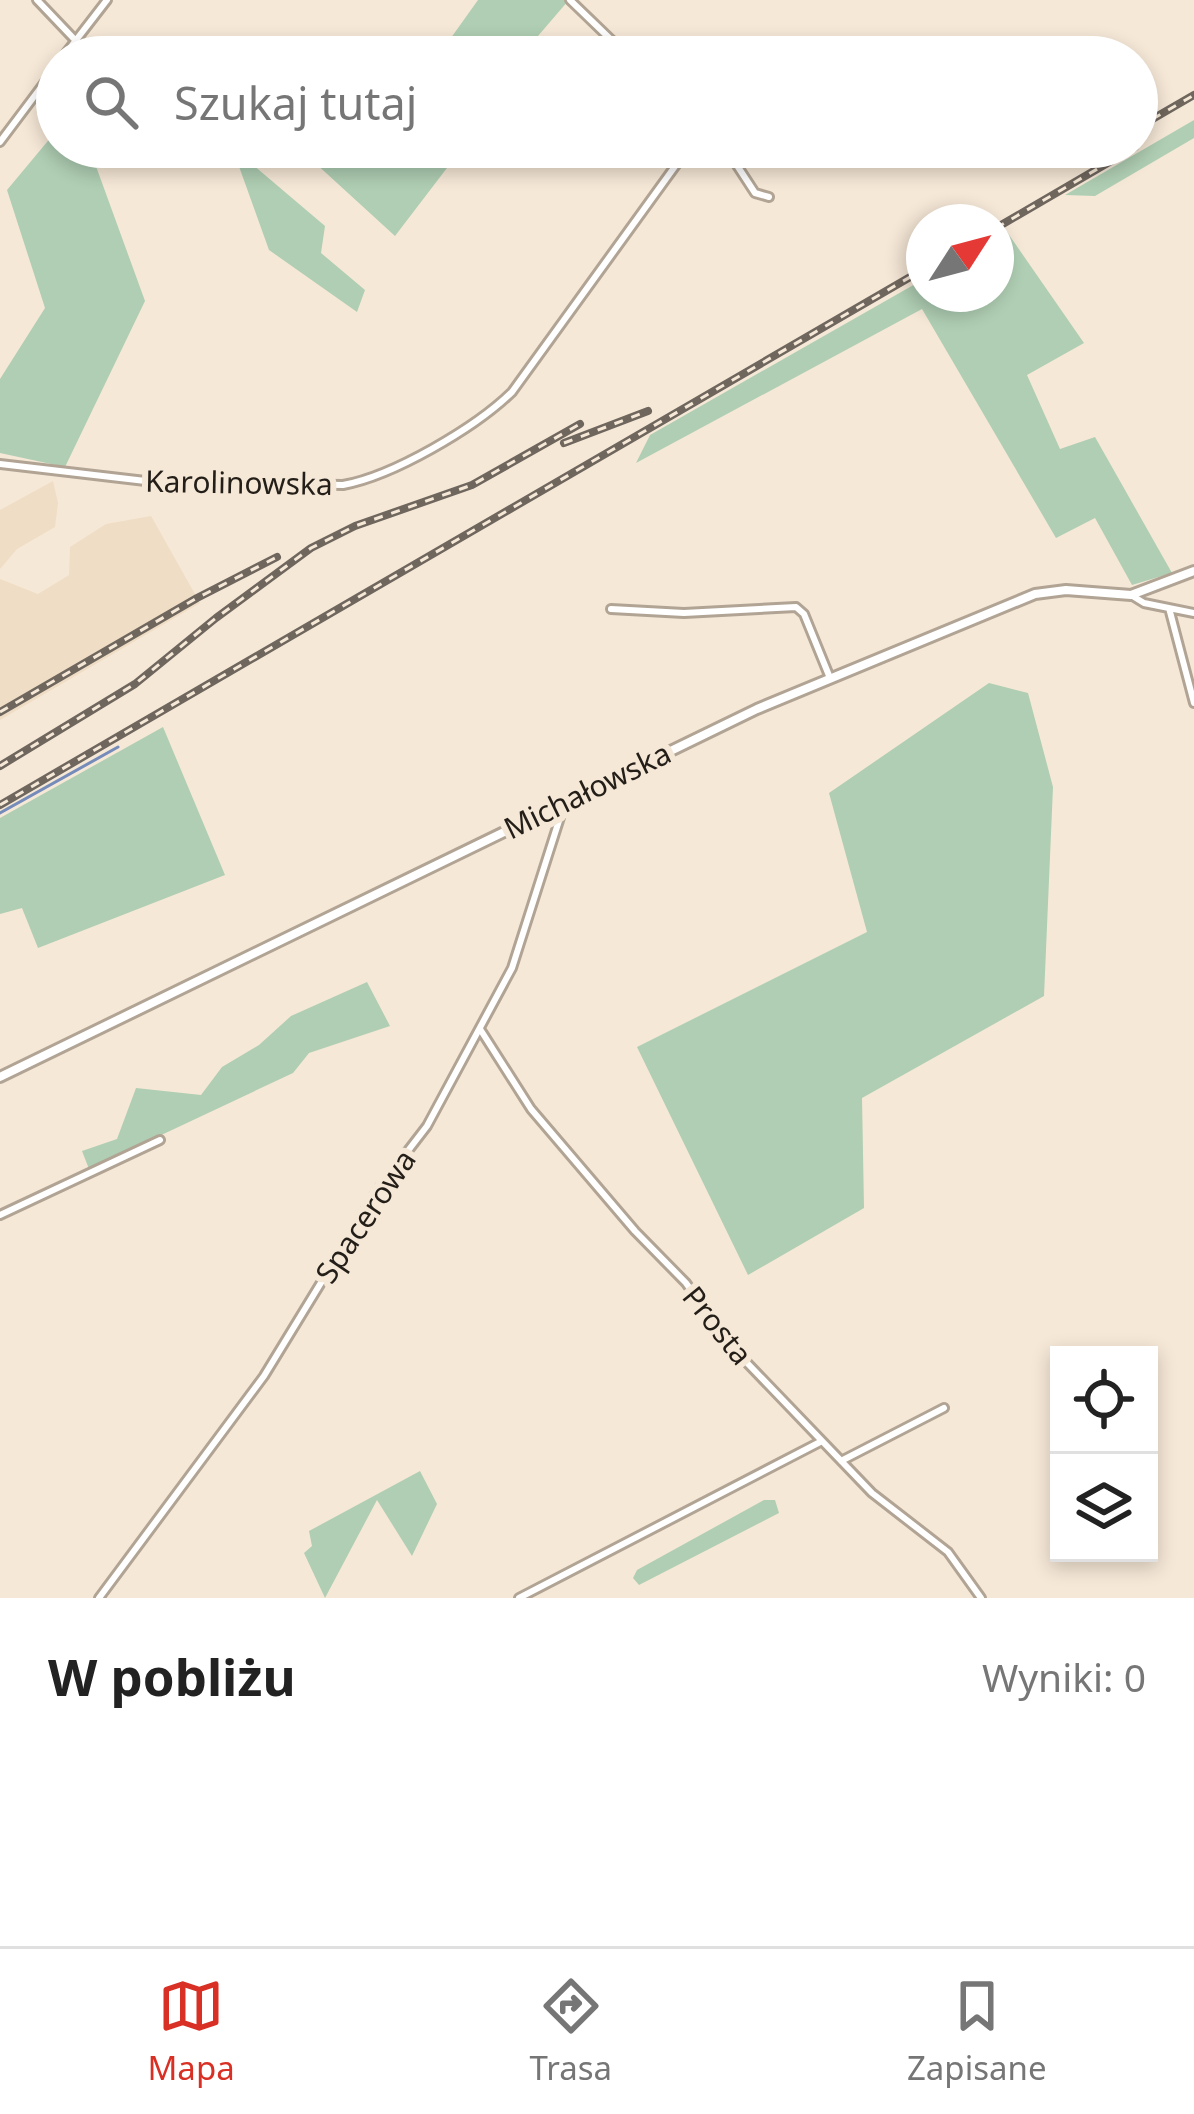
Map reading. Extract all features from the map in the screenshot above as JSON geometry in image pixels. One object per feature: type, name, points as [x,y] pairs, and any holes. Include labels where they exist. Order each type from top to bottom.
[{"type":"street","points":[[37,0],[72,36]]},
{"type":"street","points":[[79,36],[107,0]]},
{"type":"street","points":[[569,0],[607,36]]},
{"type":"street","points":[[0,142],[36,94]]},
{"type":"street","name":"Karolinowska","points":[[0,464],[154,482],[363,482],[440,442],[512,392],[673,168]]},
{"type":"street","points":[[738,168],[754,193],[769,197]]},
{"type":"street","name":"Michałowska","points":[[0,1077],[566,800],[830,678],[1035,594],[1066,590],[1131,595],[1194,572]]},
{"type":"street","points":[[1131,595],[1144,604],[1194,613]]},
{"type":"street","points":[[611,610],[684,613],[796,607],[802,611],[830,678]]},
{"type":"street","points":[[1169,608],[1194,703]]},
{"type":"street","name":"Spacerowa","points":[[99,1598],[264,1376],[377,1191],[427,1126],[503,987],[530,923],[566,800]]},
{"type":"street","name":"Prosta","points":[[480,1029],[554,1138],[686,1283],[728,1342],[889,1509],[948,1552],[980,1598]]},
{"type":"street","points":[[0,1215],[160,1140]]},
{"type":"street","points":[[841,1461],[944,1408]]},
{"type":"street","points":[[519,1598],[822,1441]]},
{"type":"shaded area","points":[[53,481],[58,503],[55,527],[17,549],[0,569],[0,510]]},
{"type":"shaded area","points":[[151,516],[200,603],[0,720],[0,579],[38,594],[69,575],[70,547],[106,524]]},
{"type":"green space","points":[[478,0],[568,1],[538,36],[452,36]]},
{"type":"green space","points":[[1194,120],[1194,138],[1158,159],[1158,141]]},
{"type":"green space","points":[[36,155],[36,168],[97,168],[145,301],[65,467],[0,453],[0,379],[45,308],[7,190]]},
{"type":"green space","points":[[240,168],[257,168],[325,226],[321,253],[365,290],[357,312],[269,250]]},
{"type":"green space","points":[[321,168],[447,168],[395,236]]},
{"type":"green space","points":[[1111,168],[1143,168],[1095,196],[1065,195]]},
{"type":"green space","points":[[1014,242],[1084,343],[1027,375],[1060,449],[1095,437],[1172,573],[1132,585],[1095,518],[1056,538],[924,312],[1014,312]]},
{"type":"green space","points":[[906,289],[906,312],[916,312],[636,463],[650,435]]},
{"type":"green space","points":[[989,683],[1028,693],[1053,787],[1044,996],[862,1098],[864,1208],[748,1275],[637,1047],[867,932],[829,793]]},
{"type":"green space","points":[[163,727],[225,875],[38,948],[22,908],[0,914],[0,818]]},
{"type":"green space","points":[[367,982],[390,1026],[309,1053],[293,1073],[89,1169],[82,1151],[117,1139],[136,1088],[201,1095],[222,1067],[259,1045],[291,1016]]},
{"type":"green space","points":[[420,1471],[437,1504],[412,1556],[377,1500],[325,1598],[304,1553],[312,1546],[309,1531]]},
{"type":"green space","points":[[764,1500],[775,1500],[779,1513],[639,1585],[633,1578],[637,1570]]},
{"type":"waterway","points":[[0,813],[118,747]]},
{"type":"railway","points":[[1158,116],[1194,95]]},
{"type":"railway","points":[[1014,218],[1099,168]]},
{"type":"railway","points":[[0,805],[906,279]]},
{"type":"railway","points":[[564,443],[648,411]]},
{"type":"railway","points":[[0,766],[135,684],[311,548],[355,526],[472,485],[580,424]]},
{"type":"railway","points":[[0,712],[277,557]]}]
